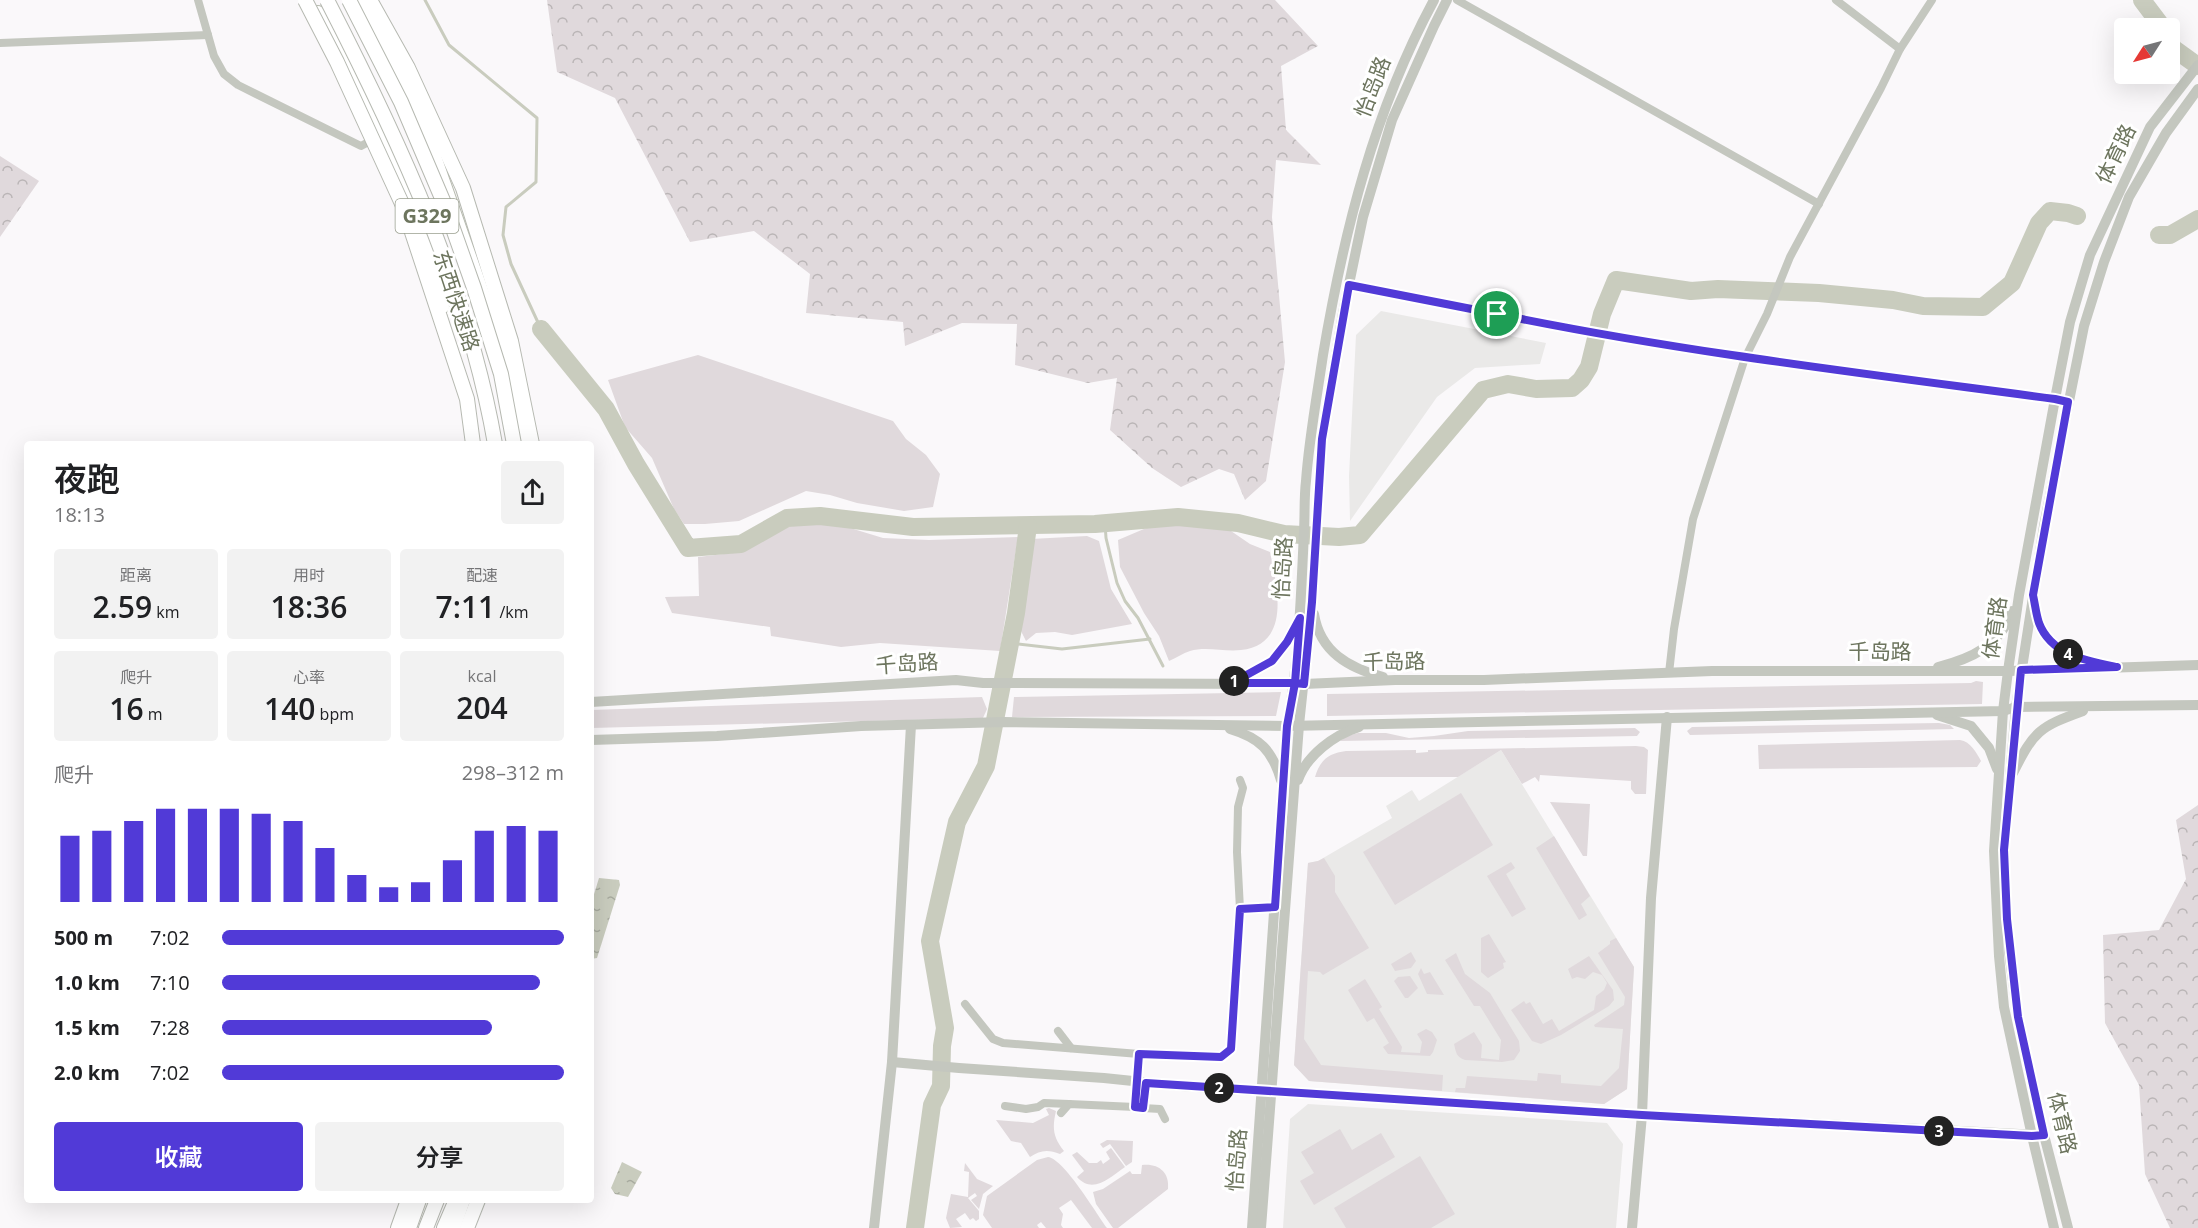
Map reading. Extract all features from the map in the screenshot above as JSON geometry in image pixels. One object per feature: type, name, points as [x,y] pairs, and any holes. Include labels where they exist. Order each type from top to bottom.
[{"type":"main road","points":[[305,0],[337,62],[404,208],[467,399]]},
{"type":"main road","points":[[312,0],[382,135],[426,243],[467,399],[473,441]]},
{"type":"main road","name":"东西快速路","points":[[327,0],[398,146],[435,237],[461,308],[494,441]]},
{"type":"main road","name":"东西快速路","points":[[349,0],[401,102],[444,203],[501,374],[513,441]]},
{"type":"main road","points":[[360,0],[424,125],[505,357],[520,441]]},
{"type":"main road","points":[[370,0],[408,68],[464,188],[511,341],[531,441]]},
{"type":"main road","points":[[398,1228],[407,1203]]},
{"type":"main road","points":[[409,1228],[418,1203]]},
{"type":"main road","points":[[426,1228],[436,1203]]},
{"type":"main road","points":[[444,1228],[455,1203]]},
{"type":"main road","points":[[453,1228],[462,1203]]},
{"type":"main road","points":[[466,1228],[477,1203]]},
{"type":"street","points":[[198,0],[214,56],[224,74],[238,85],[361,146],[419,115]]},
{"type":"street","name":"怡岛路","points":[[1252,1228],[1266,1090],[1275,907],[1289,787],[1287,726],[1299,684],[1305,482],[1316,399],[1344,245],[1362,173],[1398,73],[1434,0]]},
{"type":"street","points":[[1262,1228],[1266,1090],[1289,787],[1299,725],[1299,684],[1312,602],[1322,439],[1363,218],[1392,120],[1447,0]]},
{"type":"street","points":[[1457,0],[1819,204]]},
{"type":"street","points":[[1836,0],[1900,49]]},
{"type":"street","points":[[1669,673],[1693,519],[1745,358],[1767,314],[1790,257],[1900,49],[1932,0]]},
{"type":"street","points":[[0,44],[208,35]]},
{"type":"street","name":"体育路","points":[[2054,1228],[2004,1007],[1994,851],[2003,711],[2025,561],[2055,399],[2070,322],[2090,255],[2150,127],[2198,65]]},
{"type":"street","name":"体育路","points":[[2068,1228],[2044,1135],[2018,1017],[2009,952],[2004,850],[2016,707],[2033,595],[2084,326],[2104,262],[2130,197],[2166,133],[2198,89]]},
{"type":"street","points":[[1349,285],[1570,329],[1745,358],[2068,402]]},
{"type":"street","points":[[1919,671],[1953,663],[1981,649],[1999,636],[2006,627],[2025,561]]},
{"type":"street","points":[[2033,595],[2039,622],[2047,637],[2058,648],[2073,657],[2117,667]]},
{"type":"street","points":[[1312,602],[1314,618],[1320,634],[1335,656],[1356,668],[1395,680]]},
{"type":"street","points":[[1232,683],[1272,661],[1287,642],[1300,618]]},
{"type":"street","name":"千岛路","points":[[594,702],[956,680],[983,683],[1299,684],[1395,680],[1484,680],[1712,671],[2008,671],[2198,665]]},
{"type":"street","points":[[594,740],[717,736],[861,726],[1004,722],[1287,726],[2003,711],[2016,707],[2092,708],[2198,705]]},
{"type":"street","points":[[2010,778],[2024,748],[2035,735],[2064,717],[2092,708]]},
{"type":"street","points":[[1928,712],[1971,726],[1989,748],[1999,772]]},
{"type":"street","points":[[1632,1228],[1642,1115],[1651,898],[1667,717]]},
{"type":"street","points":[[1289,787],[1317,752],[1338,735],[1366,724]]},
{"type":"street","points":[[874,1228],[892,1062],[911,725]]},
{"type":"street","points":[[1215,725],[1247,734],[1266,748],[1289,787]]},
{"type":"street","points":[[965,1004],[993,1039],[1003,1043],[1139,1054],[1221,1057],[1231,1049],[1240,909],[1237,852],[1239,807],[1243,788],[1240,780]]},
{"type":"street","points":[[1240,909],[1275,907]]},
{"type":"street","points":[[1058,1031],[1071,1048]]},
{"type":"street","points":[[1139,1054],[1141,1082],[1139,1108]]},
{"type":"street","points":[[892,1062],[1141,1082],[1642,1115],[2044,1135]]},
{"type":"street","points":[[1005,1106],[1026,1109],[1038,1107],[1044,1103],[1160,1109],[1165,1119]]},
{"type":"street","points":[[1061,1113],[1069,1104]]},
{"type":"shaded area","points":[[1381,311],[1546,343],[1540,364],[1475,368],[1437,397],[1350,521],[1349,476],[1356,335]]},
{"type":"shaded area","points":[[1501,750],[1634,967],[1627,1089],[1604,1104],[1309,1081],[1294,1065],[1308,863],[1318,861],[1392,818],[1386,806],[1412,790],[1419,801]]},
{"type":"shaded area","points":[[1308,1104],[1607,1123],[1623,1144],[1616,1228],[1283,1228],[1290,1119]]},
{"type":"green space","points":[[547,0],[1275,0],[1318,46],[1281,66],[1286,130],[1321,165],[1276,160],[1272,217],[1285,362],[1266,481],[1245,500],[1234,474],[1219,469],[1181,487],[1152,468],[1110,430],[1117,378],[1088,383],[1015,365],[1017,324],[962,323],[905,346],[903,322],[806,313],[810,274],[754,231],[690,242],[615,98],[557,72]]},
{"type":"green space","points":[[0,156],[39,181],[0,237]]},
{"type":"green space","points":[[698,355],[893,421],[906,439],[926,455],[940,474],[933,507],[904,511],[806,491],[739,521],[684,524],[674,509],[652,458],[625,427],[608,380]]},
{"type":"green space","points":[[1158,523],[1197,524],[1231,531],[1250,544],[1270,552],[1276,581],[1277,612],[1274,626],[1268,637],[1257,646],[1241,650],[1196,650],[1169,661],[1159,636],[1120,567],[1118,540]]},
{"type":"green space","points":[[787,524],[837,524],[883,538],[929,540],[1018,537],[1000,651],[880,643],[841,647],[771,636],[770,627],[672,613],[665,597],[699,596],[698,557],[741,552]]},
{"type":"green space","points":[[1087,536],[1099,541],[1111,589],[1132,624],[1072,635],[1055,632],[1036,633],[1026,641],[1021,631],[1021,620],[1031,539]]},
{"type":"green space","points":[[1983,682],[1982,704],[1327,716],[1327,694],[1971,683]]},
{"type":"green space","points":[[1281,692],[1276,716],[1012,717],[1014,697]]},
{"type":"green space","points":[[982,697],[987,709],[983,718],[594,728],[594,710]]},
{"type":"green space","points":[[1939,723],[1950,725],[1954,729],[1690,735],[1687,731],[1692,727]]},
{"type":"green space","points":[[1635,728],[1640,732],[1637,736],[1340,741],[1358,733],[1386,733],[1409,738],[1468,731]]},
{"type":"green space","points":[[1960,740],[1970,745],[1977,754],[1981,761],[1977,767],[1759,769],[1758,745]]},
{"type":"green space","points":[[1636,746],[1648,750],[1646,794],[1635,794],[1631,789],[1631,781],[1540,775],[1539,782],[1535,777],[1522,784],[1501,750],[1458,777],[1315,777],[1326,758],[1346,751],[1416,750],[1416,753],[1428,752],[1428,750]]},
{"type":"green space","points":[[1461,793],[1493,845],[1395,905],[1363,852]]},
{"type":"green space","points":[[1550,802],[1590,804],[1587,856],[1583,856]]},
{"type":"green space","points":[[2198,805],[2198,1228],[2170,1228],[2145,1174],[2139,1085],[2105,1023],[2103,935],[2159,930],[2186,879],[2176,820]]},
{"type":"green space","points":[[1554,836],[1590,896],[1581,904],[1587,915],[1579,920],[1536,848]]},
{"type":"green space","points":[[1324,858],[1335,876],[1335,892],[1369,948],[1323,975],[1320,972],[1308,971],[1304,1039],[1321,1065],[1443,1075],[1442,1091],[1309,1081],[1294,1065],[1308,863]]},
{"type":"green space","points":[[1511,862],[1515,868],[1506,874],[1526,909],[1512,917],[1487,876]]},
{"type":"green space","points":[[1489,934],[1506,962],[1503,963],[1504,968],[1488,978],[1481,972],[1481,938]]},
{"type":"green space","points":[[1616,938],[1634,967],[1627,1089],[1604,1104],[1455,1092],[1456,1088],[1465,1088],[1467,1076],[1537,1081],[1538,1073],[1561,1075],[1561,1083],[1601,1086],[1619,1068],[1623,1029],[1595,1027],[1594,1025],[1624,1005],[1625,997],[1598,953]]},
{"type":"green space","points":[[1411,952],[1416,961],[1411,968],[1395,971],[1391,964]]},
{"type":"green space","points":[[1456,953],[1465,974],[1490,993],[1519,1041],[1520,1051],[1514,1060],[1502,1062],[1465,1060],[1457,1054],[1454,1044],[1474,1032],[1482,1045],[1481,1058],[1499,1060],[1501,1040],[1480,1006],[1474,1006],[1445,960]]},
{"type":"green space","points":[[1589,956],[1613,990],[1614,1000],[1609,1006],[1561,1035],[1541,1044],[1532,1041],[1511,1010],[1524,1001],[1526,1004],[1530,1002],[1543,1024],[1552,1019],[1559,1031],[1594,1010],[1596,996],[1604,990],[1607,983],[1602,975],[1593,972],[1585,979],[1577,977],[1572,979],[1568,969]]},
{"type":"green space","points":[[1421,968],[1424,974],[1430,972],[1444,995],[1427,994],[1418,974]]},
{"type":"green space","points":[[1410,976],[1418,988],[1408,998],[1405,998],[1394,981],[1398,977]]},
{"type":"green space","points":[[1365,979],[1382,1007],[1379,1009],[1402,1047],[1401,1052],[1420,1053],[1422,1042],[1417,1034],[1426,1029],[1432,1032],[1437,1040],[1430,1056],[1388,1054],[1383,1047],[1389,1043],[1374,1018],[1367,1022],[1348,990]]},
{"type":"green space","points":[[1046,1109],[1056,1111],[1054,1132],[1064,1151],[1060,1154],[1044,1151],[1030,1157],[1021,1143],[1011,1141],[996,1120],[1033,1123],[1049,1115]]},
{"type":"green space","points":[[1340,1129],[1352,1150],[1381,1133],[1395,1157],[1314,1205],[1300,1181],[1314,1173],[1301,1152]]},
{"type":"green space","points":[[1107,1140],[1133,1141],[1132,1162],[1126,1166],[1110,1144],[1103,1148],[1100,1144]]},
{"type":"green space","points":[[1111,1148],[1125,1167],[1095,1184],[1083,1182],[1077,1177],[1084,1171],[1072,1155],[1077,1152],[1089,1163],[1097,1163],[1101,1160],[1103,1164],[1110,1159],[1106,1152]]},
{"type":"green space","points":[[1420,1156],[1455,1214],[1431,1228],[1346,1228],[1334,1208]]},
{"type":"green space","points":[[1048,1157],[1055,1160],[1071,1176],[1107,1228],[1092,1228],[1071,1200],[1059,1208],[1063,1214],[1061,1225],[1063,1228],[1046,1228],[1041,1222],[1037,1225],[1039,1228],[992,1228],[983,1215],[987,1196],[1037,1160]]},
{"type":"green space","points":[[965,1163],[977,1179],[993,1186],[983,1194],[979,1209],[971,1200],[977,1196],[975,1193],[968,1198],[979,1211],[979,1219],[970,1220],[965,1213],[956,1219],[962,1227],[950,1228],[946,1218],[951,1194],[968,1197],[969,1172],[964,1171]]},
{"type":"green space","points":[[1142,1165],[1158,1167],[1162,1170],[1167,1178],[1168,1189],[1118,1228],[1113,1228],[1096,1204],[1093,1192],[1103,1189],[1130,1171],[1132,1174],[1141,1174]]},
{"type":"water","points":[[599,878],[619,880],[620,885],[597,958],[594,958],[594,894]]},
{"type":"water","points":[[622,1162],[642,1172],[628,1197],[615,1194],[611,1188]]},
{"type":"waterway","points":[[425,0],[449,45],[537,118],[536,182],[506,207],[503,235],[511,264],[541,329]]},
{"type":"waterway","points":[[2142,0],[2156,18]]},
{"type":"waterway","points":[[2180,53],[2198,66]]},
{"type":"waterway","points":[[541,329],[606,409],[636,464],[688,548],[741,544],[787,518],[820,516],[913,527],[1095,524],[1178,517],[1238,523],[1284,534],[1339,537],[1360,535],[1483,390],[1508,384],[1536,389],[1572,388],[1581,380],[1589,367],[1602,314],[1616,280],[1691,291],[1718,289],[1819,293],[1893,300],[1923,306],[1983,307],[2012,283],[2039,223],[2050,211],[2077,216]]},
{"type":"waterway","points":[[2159,235],[2170,235],[2198,219]]},
{"type":"waterway","points":[[1105,523],[1106,538],[1117,583],[1163,666]]},
{"type":"waterway","points":[[915,1228],[932,1105],[941,1086],[945,1028],[930,941],[957,822],[986,766],[1016,613],[1028,526]]},
{"type":"waterway","points":[[1010,643],[1062,649],[1150,639]]},
{"type":"route","points":[[1497,314],[1349,285],[1322,439],[1312,602],[1304,684],[1295,683],[1300,618],[1295,630],[1272,661],[1232,683],[1295,683],[1287,726],[1275,907],[1240,909],[1231,1049],[1221,1057],[1139,1054],[1135,1107],[1143,1108],[1146,1083],[1642,1115],[2044,1135],[2018,1017],[2007,919],[2004,850],[2021,670],[2117,667],[2073,657],[2058,648],[2047,637],[2039,622],[2033,595],[2068,402],[1745,358],[1570,329],[1497,314]]}]
